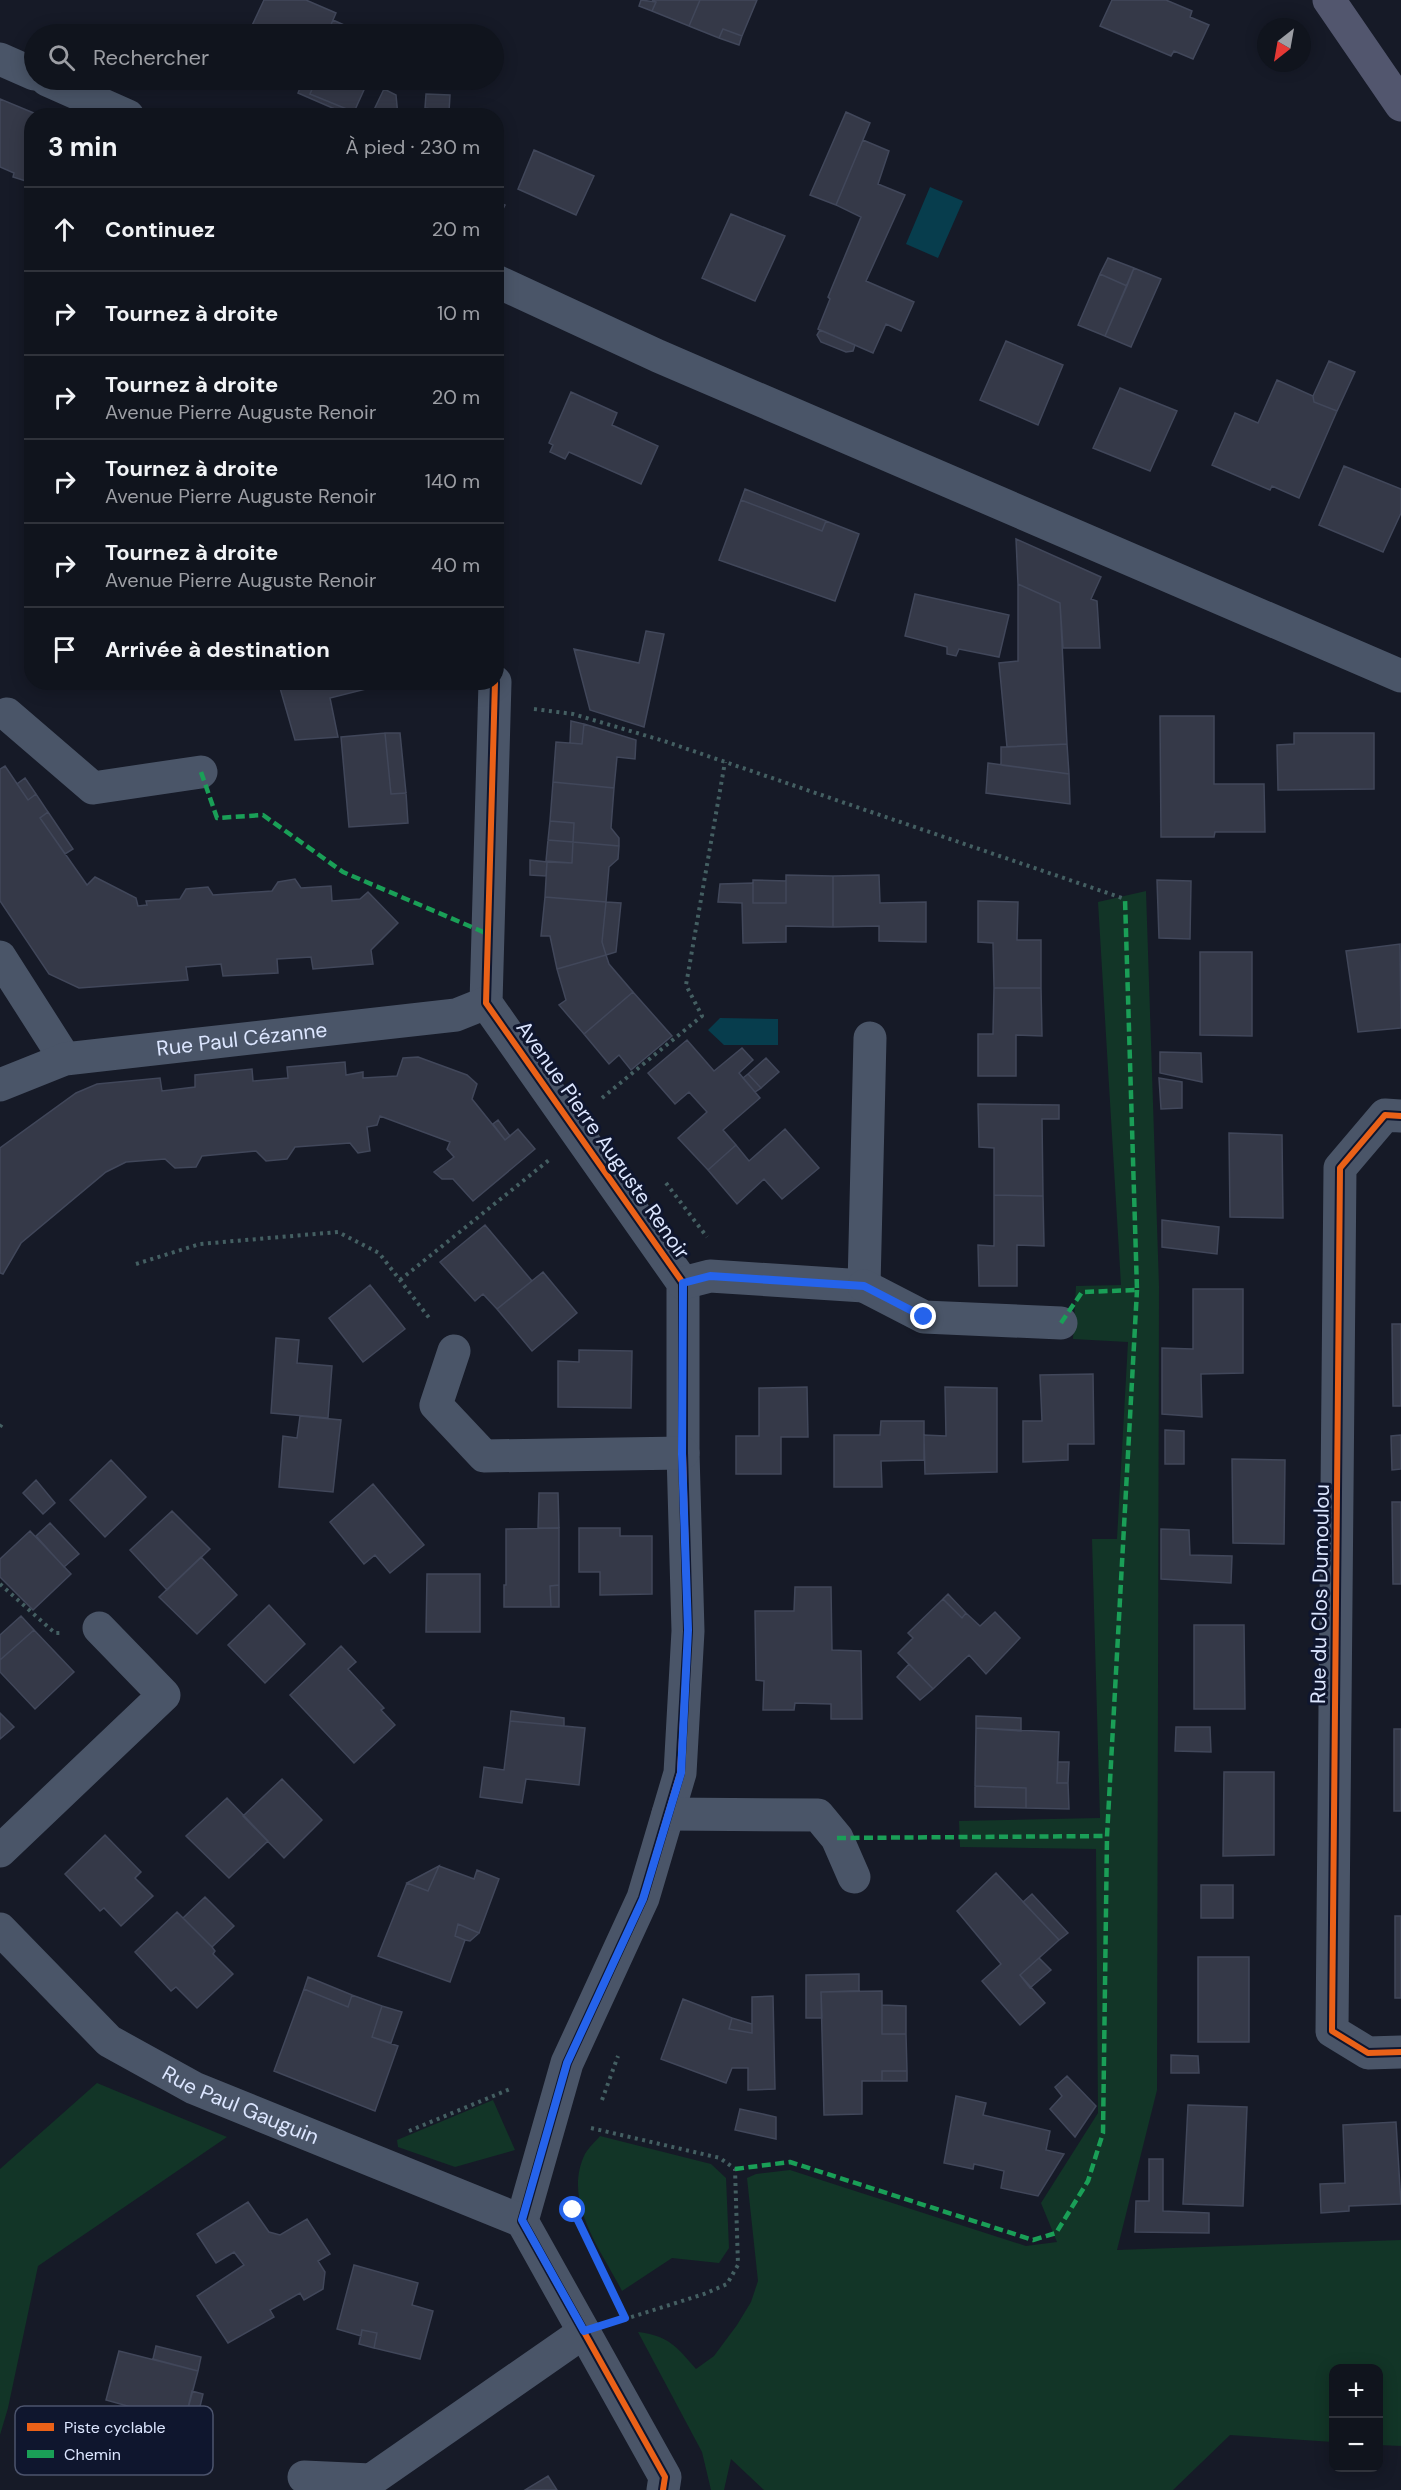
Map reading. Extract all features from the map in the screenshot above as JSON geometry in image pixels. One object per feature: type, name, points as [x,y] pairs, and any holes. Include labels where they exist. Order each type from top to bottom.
[{"type":"main road","points":[[1329,0],[1401,105]]},
{"type":"street","points":[[0,59],[24,70]]},
{"type":"street","points":[[70,90],[110,108]]},
{"type":"street","points":[[504,285],[658,356],[1401,676]]},
{"type":"street","points":[[486,1003],[495,693]]},
{"type":"street","points":[[2,710],[93,788],[201,772]]},
{"type":"street","points":[[0,957],[65,1059]]},
{"type":"street","name":"Rue Paul Cézanne","points":[[0,1085],[65,1059],[456,1015],[486,1003]]},
{"type":"street","name":"Avenue Pierre Auguste Renoir","points":[[486,1003],[683,1283],[682,1454],[688,1630],[681,1773],[643,1899],[567,2063],[522,2220]]},
{"type":"street","points":[[864,1286],[870,1038]]},
{"type":"street","name":"Rue du Clos Dumoulou","points":[[1401,1116],[1385,1115],[1340,1168],[1332,2031],[1368,2053],[1401,2052]]},
{"type":"street","name":"Avenue Pierre Auguste Renoir","points":[[683,1283],[710,1276],[864,1286],[924,1317],[1061,1323]]},
{"type":"street","points":[[454,1351],[436,1405],[484,1456],[682,1454]]},
{"type":"street","points":[[0,1851],[164,1695],[99,1628]]},
{"type":"street","points":[[668,1814],[818,1815],[837,1838],[854,1877]]},
{"type":"street","name":"Rue Paul Gauguin","points":[[0,1929],[109,2041],[194,2088],[522,2220]]},
{"type":"street","points":[[522,2220],[665,2477],[663,2490]]},
{"type":"street","points":[[304,2477],[371,2480],[584,2331]]},
{"type":"path","points":[[495,693],[573,714],[726,762],[1125,899]]},
{"type":"path","points":[[400,1280],[702,1016],[686,985],[726,762]]},
{"type":"path","points":[[136,1264],[200,1244],[338,1232],[379,1253],[454,1351]]},
{"type":"path","points":[[0,1584],[55,1633],[99,1628]]},
{"type":"path","points":[[356,2153],[510,2089]]},
{"type":"path","points":[[584,2331],[704,2294],[726,2284],[738,2265],[735,2169],[720,2158],[591,2128],[586,2138]]},
{"type":"path","points":[[572,2188],[573,2210],[625,2318]]},
{"type":"green space","points":[[1146,891],[1159,1286],[1157,2090],[1117,2250],[1401,2240],[1401,2446],[1383,2445],[1383,2364],[1329,2364],[1329,2442],[1230,2435],[1173,2490],[764,2490],[731,2459],[724,2490],[711,2490],[702,2452],[638,2332],[665,2339],[696,2369],[714,2356],[737,2325],[751,2302],[758,2281],[747,2178],[756,2174],[790,2170],[1026,2246],[1057,2242],[1041,2203],[1098,2113],[1096,1849],[960,1847],[959,1821],[1100,1818],[1092,1539],[1117,1539],[1128,1342],[1073,1339],[1076,1286],[1121,1285],[1098,902]]},
{"type":"green space","points":[[97,2083],[227,2137],[38,2266],[8,2408],[0,2435],[0,2169]]},
{"type":"green space","points":[[493,2100],[515,2150],[455,2167],[398,2147],[397,2140]]},
{"type":"green space","points":[[600,2136],[711,2164],[726,2178],[729,2248],[719,2263],[672,2258],[622,2291],[587,2225],[578,2189],[579,2172],[585,2154]]},
{"type":"water","points":[[930,187],[963,201],[938,258],[906,244]]},
{"type":"water","points":[[720,1018],[778,1019],[778,1045],[724,1045],[708,1030]]},
{"type":"building","points":[[264,0],[306,0],[336,13],[331,24],[253,24]]},
{"type":"building","points":[[641,0],[656,2],[652,11],[639,6]]},
{"type":"building","points":[[652,0],[700,0],[689,26],[652,11],[656,2]]},
{"type":"building","points":[[700,0],[757,0],[742,36],[723,29],[719,38],[689,26]]},
{"type":"building","points":[[1112,0],[1166,0],[1192,11],[1190,17],[1209,25],[1193,59],[1174,51],[1171,56],[1100,26]]},
{"type":"building","points":[[723,29],[742,36],[739,45],[719,38]]},
{"type":"building","points":[[299,90],[312,90],[310,94],[344,108],[333,108],[298,93]]},
{"type":"building","points":[[312,90],[364,90],[356,108],[344,108],[310,94]]},
{"type":"building","points":[[384,90],[396,95],[397,108],[375,108]]},
{"type":"building","points":[[426,94],[450,95],[449,108],[425,108]]},
{"type":"building","points":[[0,99],[24,109],[24,180],[13,177],[14,173],[0,167]]},
{"type":"building","points":[[846,112],[870,123],[836,205],[810,195]]},
{"type":"building","points":[[863,140],[889,151],[878,184],[905,195],[866,281],[914,302],[901,331],[886,324],[873,353],[818,329],[830,299],[828,297],[861,217],[836,205]]},
{"type":"building","points":[[534,150],[594,176],[576,215],[518,189]]},
{"type":"building","points":[[731,214],[785,236],[755,301],[702,278]]},
{"type":"building","points":[[1108,258],[1134,268],[1127,286],[1100,274]]},
{"type":"building","points":[[1134,268],[1161,279],[1131,347],[1105,336]]},
{"type":"building","points":[[1100,274],[1127,286],[1105,336],[1078,325]]},
{"type":"building","points":[[820,330],[855,345],[853,351],[846,352],[821,342],[817,335]]},
{"type":"building","points":[[1006,341],[1063,365],[1038,425],[980,400]]},
{"type":"building","points":[[1329,361],[1355,372],[1337,411],[1314,402],[1313,396]]},
{"type":"building","points":[[1277,380],[1313,396],[1314,402],[1337,411],[1299,498],[1272,486],[1270,490],[1212,465],[1235,413],[1258,423]]},
{"type":"building","points":[[1120,388],[1177,411],[1150,471],[1093,448]]},
{"type":"building","points":[[571,392],[617,413],[612,425],[658,446],[641,484],[569,452],[565,459],[550,452],[553,445],[549,443]]},
{"type":"building","points":[[1344,466],[1401,489],[1401,513],[1383,552],[1319,525]]},
{"type":"building","points":[[745,489],[826,521],[822,531],[741,500]]},
{"type":"building","points":[[741,500],[822,531],[826,521],[859,534],[835,601],[719,560]]},
{"type":"building","points":[[1016,539],[1101,577],[1091,599],[1097,601],[1100,648],[1063,648],[1060,603],[1018,584]]},
{"type":"building","points":[[1018,584],[1060,603],[1067,744],[1007,747],[999,663],[1018,661]]},
{"type":"building","points":[[915,594],[1009,615],[999,657],[959,649],[956,656],[947,654],[947,647],[905,636]]},
{"type":"building","points":[[646,631],[664,634],[644,727],[590,710],[574,649],[639,663]]},
{"type":"building","points":[[281,690],[362,690],[330,698],[338,737],[295,740]]},
{"type":"building","points":[[1160,716],[1214,716],[1214,784],[1264,784],[1265,832],[1215,832],[1214,837],[1161,837]]},
{"type":"building","points":[[571,721],[584,724],[582,744],[570,743]]},
{"type":"building","points":[[584,724],[636,740],[635,759],[617,757],[614,788],[553,782],[556,742],[582,744]]},
{"type":"building","points":[[385,733],[400,733],[406,793],[391,794]]},
{"type":"building","points":[[385,733],[391,794],[406,793],[408,823],[349,827],[341,737]]},
{"type":"building","points":[[1294,733],[1374,733],[1374,789],[1278,790],[1277,745],[1294,744]]},
{"type":"building","points":[[1067,744],[1069,774],[1001,765],[1001,747]]},
{"type":"building","points":[[988,763],[1069,774],[1070,804],[986,793]]},
{"type":"building","points":[[5,766],[28,800],[36,794],[48,812],[40,818],[87,885],[95,877],[136,898],[138,906],[147,905],[146,901],[180,899],[186,889],[208,887],[213,895],[272,891],[278,882],[295,879],[301,888],[331,886],[332,901],[360,899],[368,892],[398,923],[371,950],[373,964],[313,969],[311,957],[277,959],[278,973],[223,976],[221,964],[186,967],[188,980],[79,988],[49,974],[0,901],[0,769]]},
{"type":"building","points":[[25,778],[36,794],[28,800],[17,784]]},
{"type":"building","points":[[553,782],[614,788],[611,828],[619,838],[619,846],[573,842],[574,823],[550,821]]},
{"type":"building","points":[[48,812],[73,849],[65,854],[40,818]]},
{"type":"building","points":[[550,821],[574,823],[573,842],[548,840]]},
{"type":"building","points":[[548,840],[573,842],[572,863],[546,861]]},
{"type":"building","points":[[573,842],[619,846],[618,859],[609,867],[606,902],[545,897],[547,862],[572,863]]},
{"type":"building","points":[[530,860],[547,862],[546,876],[530,875]]},
{"type":"building","points":[[786,875],[833,876],[833,927],[786,926],[786,942],[743,943],[742,903],[718,902],[720,884],[753,883],[753,903],[786,903]]},
{"type":"building","points":[[879,875],[880,903],[926,902],[926,942],[879,941],[879,926],[833,927],[833,876]]},
{"type":"building","points":[[753,880],[786,881],[786,903],[753,903]]},
{"type":"building","points":[[1157,880],[1191,881],[1190,939],[1159,938]]},
{"type":"building","points":[[545,897],[606,902],[602,942],[606,955],[557,969],[550,936],[541,936]]},
{"type":"building","points":[[978,901],[1018,902],[1017,940],[1041,940],[1041,988],[994,988],[993,943],[978,942]]},
{"type":"building","points":[[606,902],[621,903],[616,952],[606,955],[602,942]]},
{"type":"building","points":[[1400,944],[1401,1028],[1358,1032],[1346,951]]},
{"type":"building","points":[[1200,952],[1252,952],[1252,1036],[1200,1035]]},
{"type":"building","points":[[606,955],[609,964],[633,992],[584,1034],[559,1005],[566,1000],[557,969]]},
{"type":"building","points":[[994,988],[1041,988],[1042,1036],[1016,1035],[1016,1076],[978,1076],[978,1034],[993,1034]]},
{"type":"building","points":[[633,992],[672,1036],[631,1070],[619,1055],[609,1064],[584,1034]]},
{"type":"building","points":[[687,1040],[714,1071],[742,1048],[753,1060],[739,1073],[760,1098],[723,1130],[736,1145],[708,1170],[678,1138],[707,1112],[689,1092],[675,1104],[648,1073]]},
{"type":"building","points":[[1160,1052],[1201,1053],[1202,1082],[1160,1073]]},
{"type":"building","points":[[418,1057],[467,1075],[477,1084],[472,1099],[505,1140],[518,1129],[535,1149],[473,1201],[453,1179],[442,1179],[434,1172],[454,1157],[447,1149],[450,1142],[380,1116],[377,1125],[367,1127],[370,1151],[358,1153],[350,1143],[295,1147],[287,1159],[266,1161],[256,1151],[202,1156],[196,1167],[175,1168],[165,1159],[126,1162],[106,1172],[21,1243],[3,1274],[0,1273],[0,1148],[76,1093],[97,1084],[160,1078],[162,1091],[195,1087],[195,1075],[252,1069],[253,1081],[288,1078],[287,1067],[345,1062],[346,1075],[363,1072],[363,1078],[397,1076],[403,1058]]},
{"type":"building","points":[[766,1058],[779,1072],[761,1088],[748,1074]]},
{"type":"building","points":[[748,1074],[761,1088],[755,1092],[743,1078]]},
{"type":"building","points":[[1159,1078],[1182,1082],[1182,1108],[1161,1109]]},
{"type":"building","points":[[978,1104],[1059,1105],[1059,1119],[1042,1119],[1043,1196],[994,1195],[994,1148],[979,1147]]},
{"type":"building","points":[[498,1120],[510,1136],[505,1140],[493,1124]]},
{"type":"building","points":[[785,1129],[819,1168],[782,1199],[764,1179],[737,1204],[708,1170],[736,1145],[749,1161]]},
{"type":"building","points":[[1229,1133],[1282,1135],[1283,1218],[1230,1217]]},
{"type":"building","points":[[994,1195],[1043,1196],[1044,1246],[1017,1245],[1017,1286],[979,1286],[978,1245],[994,1246]]},
{"type":"building","points":[[1162,1220],[1219,1227],[1217,1254],[1162,1247]]},
{"type":"building","points":[[485,1225],[532,1281],[497,1309],[483,1294],[475,1301],[440,1262]]},
{"type":"building","points":[[543,1272],[577,1313],[532,1351],[497,1309]]},
{"type":"building","points":[[370,1285],[405,1329],[363,1362],[329,1318]]},
{"type":"building","points":[[1193,1289],[1243,1289],[1243,1373],[1201,1374],[1202,1417],[1162,1414],[1162,1348],[1193,1349]]},
{"type":"building","points":[[1392,1324],[1401,1324],[1401,1406],[1393,1406]]},
{"type":"building","points":[[276,1338],[299,1340],[297,1363],[332,1366],[328,1418],[271,1413]]},
{"type":"building","points":[[579,1350],[632,1351],[631,1408],[558,1407],[558,1361],[579,1362]]},
{"type":"building","points":[[1093,1374],[1094,1444],[1068,1444],[1068,1460],[1023,1462],[1023,1421],[1042,1421],[1040,1375]]},
{"type":"building","points":[[807,1387],[808,1437],[781,1437],[781,1474],[736,1474],[736,1436],[759,1436],[759,1388]]},
{"type":"building","points":[[945,1387],[997,1388],[997,1472],[925,1474],[924,1435],[946,1436]]},
{"type":"building","points":[[300,1416],[341,1420],[333,1492],[279,1487],[283,1436],[297,1438]]},
{"type":"building","points":[[881,1421],[924,1421],[924,1460],[881,1461],[882,1487],[834,1487],[834,1435],[880,1435]]},
{"type":"building","points":[[1165,1430],[1184,1431],[1184,1464],[1165,1464]]},
{"type":"building","points":[[1401,1435],[1401,1469],[1392,1470],[1391,1436]]},
{"type":"building","points":[[1232,1459],[1285,1460],[1284,1544],[1233,1543]]},
{"type":"building","points":[[111,1460],[146,1497],[105,1537],[70,1500]]},
{"type":"building","points":[[36,1480],[55,1503],[43,1514],[23,1493]]},
{"type":"building","points":[[373,1484],[424,1545],[390,1573],[375,1555],[364,1564],[330,1522]]},
{"type":"building","points":[[539,1493],[558,1493],[559,1528],[538,1528]]},
{"type":"building","points":[[1392,1502],[1401,1502],[1401,1584],[1393,1584]]},
{"type":"building","points":[[172,1511],[210,1549],[167,1590],[130,1550]]},
{"type":"building","points":[[50,1523],[79,1554],[64,1567],[36,1536]]},
{"type":"building","points":[[559,1528],[559,1585],[550,1586],[551,1607],[504,1607],[506,1529]]},
{"type":"building","points":[[579,1528],[620,1528],[620,1536],[652,1536],[652,1594],[600,1595],[600,1572],[579,1572]]},
{"type":"building","points":[[1161,1529],[1189,1530],[1190,1555],[1232,1556],[1231,1583],[1161,1579]]},
{"type":"building","points":[[30,1531],[71,1574],[33,1610],[0,1577],[0,1559]]},
{"type":"building","points":[[201,1557],[237,1595],[197,1634],[159,1597]]},
{"type":"building","points":[[427,1574],[480,1574],[480,1632],[426,1632]]},
{"type":"building","points":[[559,1585],[559,1607],[551,1607],[550,1586]]},
{"type":"building","points":[[795,1587],[831,1587],[832,1650],[861,1651],[862,1719],[831,1719],[831,1704],[795,1703],[794,1710],[763,1710],[764,1681],[756,1680],[755,1611],[794,1611]]},
{"type":"building","points":[[948,1594],[966,1613],[962,1618],[943,1599]]},
{"type":"building","points":[[943,1599],[962,1618],[966,1613],[980,1626],[995,1612],[1020,1638],[986,1674],[969,1655],[933,1689],[898,1653],[913,1638],[908,1633]]},
{"type":"building","points":[[269,1605],[305,1644],[265,1683],[228,1645]]},
{"type":"building","points":[[21,1616],[34,1630],[0,1660],[0,1635]]},
{"type":"building","points":[[1194,1625],[1244,1625],[1245,1709],[1194,1709]]},
{"type":"building","points":[[34,1630],[74,1672],[35,1709],[0,1672],[0,1660]]},
{"type":"building","points":[[341,1646],[356,1662],[348,1669],[384,1708],[381,1710],[395,1725],[354,1763],[290,1695]]},
{"type":"building","points":[[909,1664],[933,1689],[920,1700],[897,1677]]},
{"type":"building","points":[[511,1711],[564,1718],[564,1726],[510,1721]]},
{"type":"building","points":[[0,1713],[14,1727],[0,1739]]},
{"type":"building","points":[[976,1716],[1021,1718],[1021,1731],[976,1728]]},
{"type":"building","points":[[510,1721],[585,1728],[579,1785],[526,1779],[522,1803],[480,1797],[484,1767],[504,1770]]},
{"type":"building","points":[[1176,1727],[1210,1727],[1211,1752],[1175,1751]]},
{"type":"building","points":[[976,1728],[1059,1732],[1057,1783],[1068,1783],[1069,1809],[1026,1808],[1026,1788],[975,1786]]},
{"type":"building","points":[[1394,1729],[1401,1729],[1401,1811],[1394,1811]]},
{"type":"building","points":[[1058,1762],[1069,1762],[1068,1783],[1057,1783]]},
{"type":"building","points":[[1224,1772],[1274,1772],[1274,1855],[1223,1856]]},
{"type":"building","points":[[282,1779],[322,1820],[284,1858],[243,1816]]},
{"type":"building","points":[[975,1786],[1026,1788],[1026,1808],[975,1807]]},
{"type":"building","points":[[227,1798],[268,1841],[229,1878],[186,1836]]},
{"type":"building","points":[[105,1835],[141,1872],[135,1878],[153,1896],[121,1926],[104,1908],[100,1911],[65,1874]]},
{"type":"building","points":[[439,1866],[474,1879],[477,1870],[499,1879],[479,1933],[458,1924],[455,1936],[465,1940],[450,1982],[378,1956],[407,1883],[428,1891]]},
{"type":"building","points":[[439,1866],[428,1891],[407,1883]]},
{"type":"building","points":[[996,1873],[1059,1940],[1020,1975],[1045,2003],[1020,2025],[982,1981],[1001,1964],[957,1911]]},
{"type":"building","points":[[1201,1885],[1233,1885],[1233,1918],[1201,1918]]},
{"type":"building","points":[[1032,1894],[1068,1933],[1059,1940],[1023,1902]]},
{"type":"building","points":[[205,1897],[234,1926],[212,1947],[183,1918]]},
{"type":"building","points":[[177,1912],[212,1947],[215,1951],[213,1954],[233,1974],[197,2008],[176,1987],[171,1991],[135,1952]]},
{"type":"building","points":[[1395,1916],[1401,1916],[1401,1998],[1395,1998]]},
{"type":"building","points":[[458,1924],[479,1933],[470,1941],[455,1936]]},
{"type":"building","points":[[1198,1957],[1249,1957],[1249,2042],[1198,2042]]},
{"type":"building","points":[[1039,1958],[1051,1970],[1030,1988],[1020,1975]]},
{"type":"building","points":[[859,1974],[859,1991],[821,1992],[822,2018],[806,2018],[806,1975]]},
{"type":"building","points":[[308,1977],[352,1995],[348,2007],[304,1989]]},
{"type":"building","points":[[304,1989],[348,2007],[352,1995],[382,2006],[372,2037],[398,2046],[375,2111],[274,2071]]},
{"type":"building","points":[[882,1991],[882,2034],[906,2034],[907,2071],[882,2071],[882,2081],[862,2081],[862,2114],[824,2115],[821,1992]]},
{"type":"building","points":[[773,1996],[775,2089],[748,2090],[748,2068],[732,2068],[726,2083],[661,2059],[683,1999],[732,2018],[729,2029],[752,2033],[752,1997]]},
{"type":"building","points":[[882,2005],[906,2006],[906,2034],[882,2034]]},
{"type":"building","points":[[382,2006],[402,2012],[391,2043],[372,2037]]},
{"type":"building","points":[[732,2018],[752,2024],[752,2033],[729,2029]]},
{"type":"building","points":[[1171,2055],[1198,2056],[1199,2073],[1171,2073]]},
{"type":"building","points":[[882,2071],[907,2071],[907,2081],[882,2081]]},
{"type":"building","points":[[1067,2076],[1096,2106],[1075,2137],[1050,2109],[1062,2096],[1055,2087]]},
{"type":"building","points":[[956,2096],[986,2103],[983,2115],[1050,2131],[1046,2150],[1064,2154],[1038,2196],[1001,2188],[1004,2171],[974,2164],[973,2169],[944,2163]]},
{"type":"building","points":[[1188,2105],[1247,2107],[1243,2206],[1183,2204]]},
{"type":"building","points":[[740,2109],[776,2117],[776,2139],[735,2130]]},
{"type":"building","points":[[1396,2122],[1401,2204],[1349,2206],[1349,2211],[1321,2213],[1320,2184],[1345,2183],[1343,2125]]},
{"type":"building","points":[[1149,2159],[1163,2159],[1163,2211],[1209,2213],[1209,2233],[1135,2232],[1136,2201],[1149,2201]]},
{"type":"building","points":[[248,2202],[269,2232],[280,2235],[307,2219],[330,2254],[318,2261],[325,2272],[323,2289],[304,2300],[300,2293],[270,2310],[274,2317],[228,2343],[197,2296],[244,2265],[234,2252],[216,2263],[197,2234]]},
{"type":"building","points":[[354,2265],[418,2283],[412,2305],[433,2311],[420,2359],[374,2348],[377,2333],[362,2330],[361,2336],[337,2329]]},
{"type":"building","points":[[362,2330],[377,2333],[374,2348],[359,2344]]},
{"type":"building","points":[[156,2346],[201,2357],[198,2371],[153,2359]]},
{"type":"building","points":[[119,2351],[198,2371],[189,2406],[128,2406],[106,2400]]},
{"type":"building","points":[[192,2391],[203,2394],[200,2406],[188,2406]]},
{"type":"building","points":[[548,2476],[557,2490],[525,2490]]},
{"type":"marked path","points":[[201,772],[217,818],[263,815],[343,872],[488,934]]},
{"type":"marked path","points":[[1061,1323],[1082,1292],[1137,1290],[1125,899]]},
{"type":"marked path","points":[[735,2169],[790,2162],[1033,2240],[1056,2233],[1088,2181],[1103,2133],[1107,1836],[1137,1290]]},
{"type":"marked path","points":[[837,1838],[1107,1836]]},
{"type":"cycle path","points":[[495,690],[486,1003],[683,1283],[683,1453],[688,1631],[680,1773],[643,1898],[567,2063],[522,2221],[665,2477],[663,2490]]},
{"type":"cycle path","points":[[1401,1116],[1385,1115],[1340,1168],[1332,2031],[1368,2053],[1401,2052]]},
{"type":"route","points":[[573,2210],[625,2318],[584,2331],[522,2220],[567,2063],[643,1899],[681,1773],[688,1630],[682,1454],[683,1283],[710,1276],[864,1286],[924,1317]]}]
